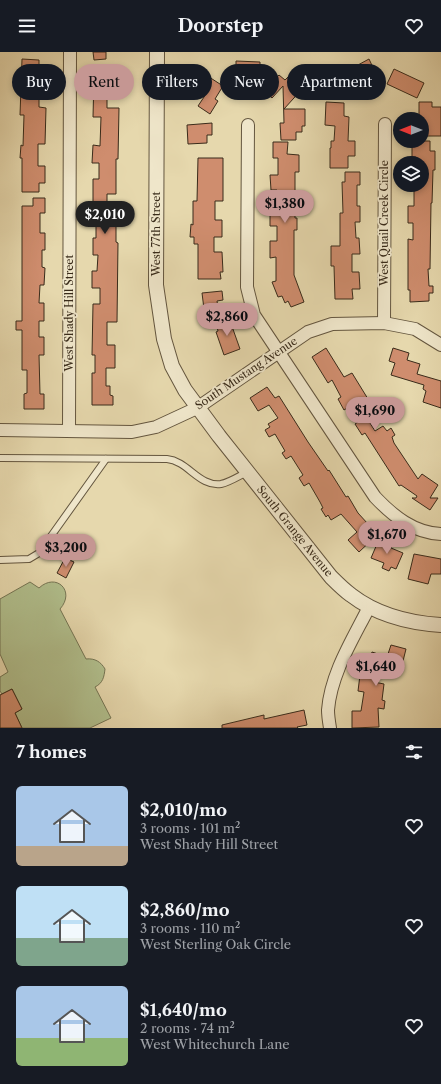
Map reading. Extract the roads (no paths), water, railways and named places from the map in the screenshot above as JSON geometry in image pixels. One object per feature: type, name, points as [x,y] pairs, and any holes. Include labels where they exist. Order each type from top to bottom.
[{"type":"street","name":"West Shady Hill Street","points":[[69,431],[70,52]]},
{"type":"street","name":"West 77th Street","points":[[157,52],[156,285],[159,314],[164,339],[172,366],[185,390],[198,408]]},
{"type":"street","name":"West Quail Creek Circle","points":[[384,322],[385,124]]},
{"type":"street","points":[[248,125],[247,287],[254,315],[375,497],[388,510],[418,530],[441,534]]},
{"type":"street","name":"South Mustang Avenue","points":[[0,430],[132,432],[156,427],[198,408],[308,332],[332,324],[384,322],[414,329],[441,345]]},
{"type":"street","name":"South Grange Avenue","points":[[198,408],[330,577],[351,595],[369,607],[390,616],[408,621],[441,625]]},
{"type":"street","points":[[330,728],[328,710],[333,686],[341,663],[369,607]]},
{"type":"lane","points":[[0,458],[175,460],[202,479],[211,483],[220,484],[247,472]]},
{"type":"lane","points":[[0,560],[29,559],[39,553],[106,459]]}]
